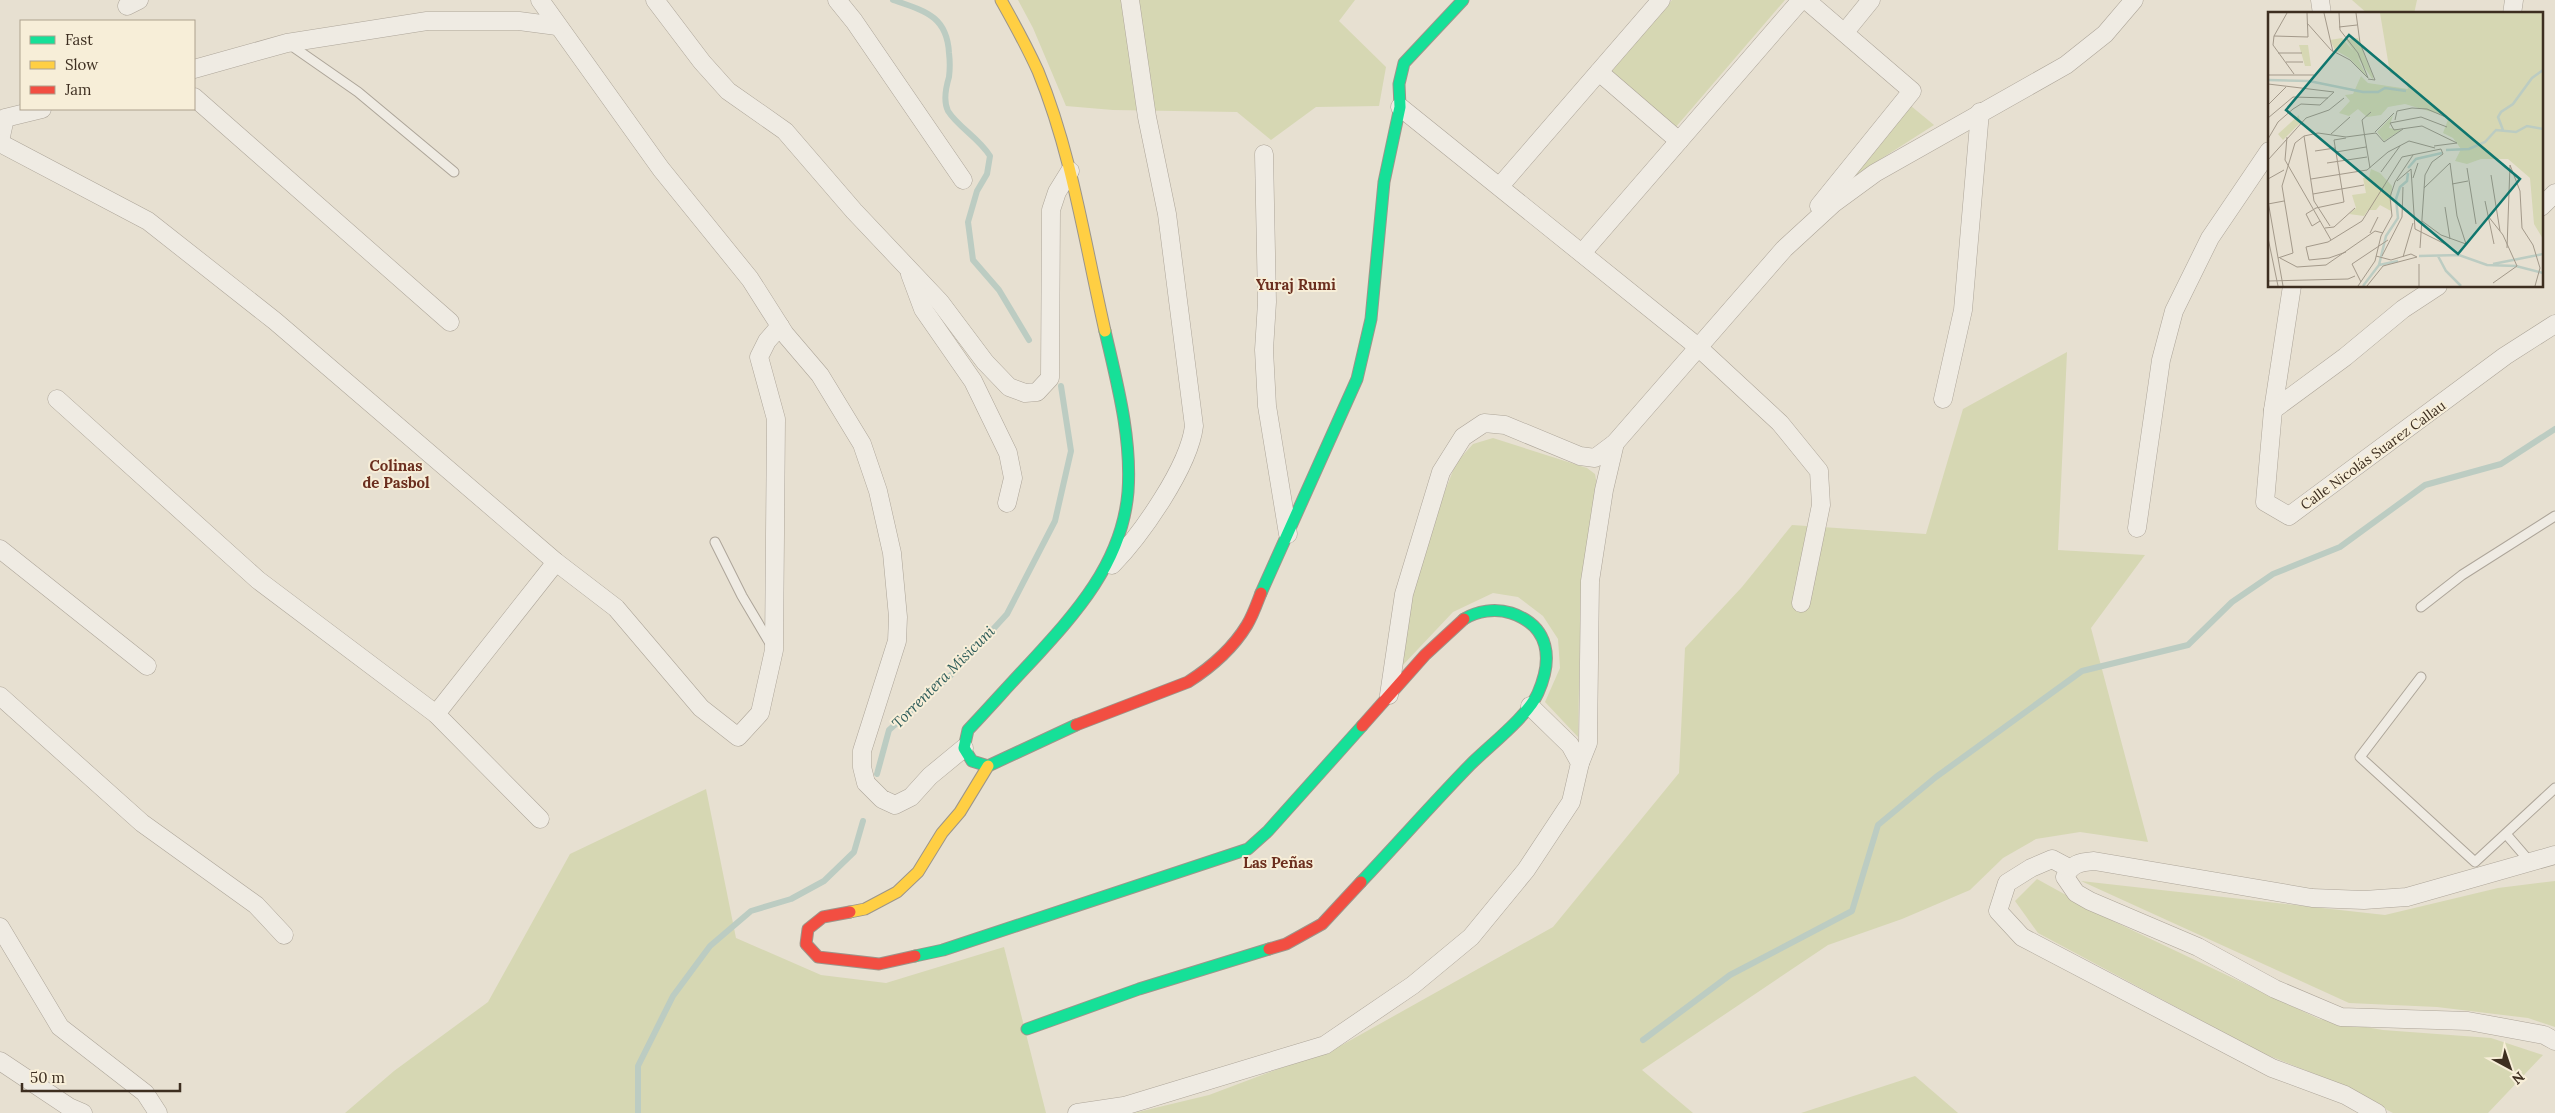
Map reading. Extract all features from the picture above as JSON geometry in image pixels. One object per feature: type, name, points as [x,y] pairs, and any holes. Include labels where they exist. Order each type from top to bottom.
[{"type":"street","points":[[540,0],[661,169],[750,279],[780,326],[820,375],[862,444],[878,491],[892,552],[898,610],[897,641],[862,751],[862,767],[866,783],[882,799],[895,805],[910,797],[930,776],[964,748],[968,730],[1072,616],[1099,578],[1114,549],[1125,508],[1128,474],[1125,427],[1070,171],[1042,86],[1016,24],[1001,0]]},
{"type":"street","points":[[655,0],[702,62],[728,91],[785,131],[854,211],[940,302],[985,362],[1009,387],[1025,393],[1037,392],[1050,378],[1051,210],[1057,192],[1070,171]]},
{"type":"street","points":[[837,0],[854,21],[963,180]]},
{"type":"street","points":[[1099,578],[1131,545],[1157,505],[1186,455],[1192,440],[1194,426],[1166,214],[1148,117],[1130,0]]},
{"type":"street","points":[[1027,1029],[1139,989],[1286,944],[1322,924],[1470,766],[1530,706],[1540,685],[1547,662],[1547,646],[1537,630],[1523,617],[1502,610],[1484,611],[1465,618],[1425,655],[1281,817],[1248,849],[943,950],[879,964],[818,957],[806,944],[808,929],[823,917],[865,909],[897,892],[918,872],[942,833],[960,812],[988,766],[1053,734],[1188,682],[1225,654],[1247,626],[1357,379],[1371,319],[1384,182],[1400,107],[1398,84],[1404,62],[1463,0]]},
{"type":"street","points":[[1500,186],[1661,0]]},
{"type":"street","points":[[1582,253],[1801,0]]},
{"type":"street","points":[[1389,695],[1404,594],[1440,472],[1463,437],[1484,423],[1505,425],[1580,456],[1595,458],[1615,443],[1784,249],[1912,91],[1806,0]]},
{"type":"street","points":[[1845,32],[1871,0]]},
{"type":"street","points":[[1784,249],[1834,203],[1875,174],[1980,112],[2066,65],[2105,34],[2134,0]]},
{"type":"street","points":[[195,69],[287,43],[427,21],[520,21],[557,26]]},
{"type":"street","points":[[1599,72],[1679,141]]},
{"type":"street","points":[[195,97],[450,322]]},
{"type":"street","points":[[1400,107],[1698,347],[1780,422],[1819,470],[1821,505],[1801,603]]},
{"type":"street","points":[[38,110],[6,118],[0,142],[148,221],[275,321],[556,562],[616,608],[701,708],[738,737],[760,713],[774,650],[776,419],[759,357],[767,341],[780,326]]},
{"type":"street","points":[[1943,399],[1963,310],[1980,112]]},
{"type":"street","points":[[2137,528],[2161,360],[2174,311],[2210,238],[2268,152]]},
{"type":"street","points":[[1264,154],[1268,302],[1264,350],[1267,406],[1288,534]]},
{"type":"street","points":[[2542,206],[2555,193]]},
{"type":"street","points":[[907,266],[922,308],[973,381],[1008,453],[1013,478],[1007,502]]},
{"type":"street","points":[[2273,410],[2292,288]]},
{"type":"street","points":[[2273,410],[2345,357],[2403,309],[2435,288]]},
{"type":"street","name":"Calle Nicolás Suarez Callau","points":[[2273,410],[2265,502],[2290,516],[2505,356],[2555,324]]},
{"type":"street","points":[[57,399],[258,580],[436,714],[540,819]]},
{"type":"street","points":[[1077,1113],[1124,1106],[1325,1045],[1413,985],[1471,937],[1526,870],[1571,802],[1580,763],[1588,743],[1590,581],[1604,490],[1615,443]]},
{"type":"street","points":[[2,553],[147,666]]},
{"type":"street","points":[[436,714],[556,562]]},
{"type":"street","points":[[0,696],[142,823],[256,905],[284,935]]},
{"type":"street","points":[[1530,706],[1570,745],[1580,763]]},
{"type":"street","points":[[964,748],[972,761],[988,766]]},
{"type":"street","points":[[2555,855],[2407,897],[2364,900],[2312,898],[2094,861],[2080,862],[2069,868],[2065,877],[2068,885],[2076,893],[2090,901],[2189,943],[2274,989],[2341,1017],[2468,1021],[2544,1035],[2555,1040]]},
{"type":"street","points":[[2069,868],[2052,859],[2031,868],[2007,883],[1998,911],[2022,937],[2272,1068],[2344,1095],[2377,1113]]},
{"type":"street","points":[[0,927],[60,1028],[145,1094],[158,1113]]},
{"type":"street","points":[[0,1061],[69,1107],[83,1113]]},
{"type":"lane","points":[[287,43],[358,92],[454,172]]},
{"type":"lane","points":[[2421,607],[2462,575],[2555,516]]},
{"type":"lane","points":[[715,542],[742,596],[774,650]]},
{"type":"lane","points":[[2421,677],[2360,757],[2475,862],[2555,788]]},
{"type":"lane","points":[[2506,834],[2531,863]]},
{"type":"green space","points":[[1018,0],[1355,0],[1339,21],[1386,67],[1379,106],[1316,107],[1271,140],[1237,112],[1113,110],[1066,106],[1033,28]]},
{"type":"green space","points":[[1672,0],[1785,0],[1675,128],[1610,73]]},
{"type":"green space","points":[[2352,0],[2417,0],[2414,12],[2366,12]]},
{"type":"green space","points":[[1911,106],[1934,125],[1851,178]]},
{"type":"green space","points":[[2067,352],[2058,550],[2145,555],[2091,628],[2148,842],[2080,832],[2036,839],[2003,858],[1970,890],[1902,919],[1828,945],[1642,1070],[1693,1113],[1134,1113],[1209,1095],[1342,1045],[1553,927],[1679,773],[1685,648],[1742,587],[1792,525],[1926,534],[1963,409]]},
{"type":"green space","points":[[1493,438],[1587,468],[1595,474],[1597,485],[1581,585],[1578,737],[1545,702],[1560,668],[1558,639],[1543,616],[1518,597],[1493,593],[1453,612],[1402,666],[1412,591],[1436,514],[1456,463],[1473,444]]},
{"type":"green space","points":[[706,789],[736,938],[821,975],[886,983],[1004,947],[1046,1113],[345,1113],[394,1071],[488,1002],[570,854]]},
{"type":"green space","points":[[2037,879],[2115,922],[2319,1019],[2383,1030],[2491,1038],[2543,1055],[2488,1113],[2393,1113],[2320,1076],[2262,1053],[2038,933],[2015,901]]},
{"type":"green space","points":[[2081,881],[2385,915],[2498,888],[2555,881],[2555,1027],[2528,1018],[2437,1007],[2349,1003]]},
{"type":"green space","points":[[1915,1076],[1958,1113],[1801,1113]]},
{"type":"waterway","name":"Torrentera Misicuni","points":[[893,0],[924,12],[939,23],[944,31],[950,62],[945,94],[946,107],[952,117],[990,156],[987,174],[977,191],[968,222],[973,260],[999,290],[1029,340]]},
{"type":"waterway","name":"Torrentera Misicuni","points":[[877,774],[889,730],[952,674],[1007,614],[1055,521],[1071,451],[1061,386]]},
{"type":"waterway","points":[[1643,1040],[1730,975],[1852,911],[1878,825],[1936,777],[2082,671],[2188,645],[2232,602],[2273,574],[2340,547],[2425,485],[2501,464],[2555,429]]},
{"type":"waterway","name":"Torrentera Misicuni","points":[[638,1113],[638,1066],[673,996],[710,946],[751,911],[791,899],[824,881],[854,852],[863,821]]},
{"type":"traffic: fast","points":[[1261,593],[1357,379],[1371,319],[1384,182],[1400,107],[1399,84],[1404,63],[1463,0]]},
{"type":"traffic: fast","points":[[1076,725],[988,766],[972,761],[964,748],[968,730],[1080,606],[1094,585],[1117,542],[1124,518],[1128,492],[1128,451],[1126,431],[1105,331]]},
{"type":"traffic: fast","points":[[1361,882],[1470,765],[1517,721],[1538,693],[1546,668],[1546,656],[1545,645],[1541,635],[1534,626],[1511,613],[1499,611],[1480,612],[1464,619]]},
{"type":"traffic: fast","points":[[915,956],[943,950],[1248,849],[1268,831],[1362,726]]},
{"type":"traffic: fast","points":[[1027,1029],[1139,989],[1269,949]]},
{"type":"traffic: slow","points":[[1001,0],[1038,71],[1050,102],[1077,200],[1105,331]]},
{"type":"traffic: slow","points":[[850,912],[865,909],[897,892],[918,872],[942,833],[960,812],[988,766]]},
{"type":"traffic: jam","points":[[1076,725],[1188,682],[1213,664],[1235,642],[1247,625],[1261,593]]},
{"type":"traffic: jam","points":[[1362,726],[1425,655],[1464,619]]},
{"type":"traffic: jam","points":[[1269,949],[1286,944],[1322,924],[1361,882]]},
{"type":"traffic: jam","points":[[850,912],[823,917],[808,929],[806,944],[818,957],[879,964],[915,956]]},
{"type":"district","name":"Yuraj Rumi","points":[[1296,284]]},
{"type":"district","name":"Colinas de Pasbol","points":[[396,474]]},
{"type":"district","name":"Las Peñas","points":[[1278,862]]}]
